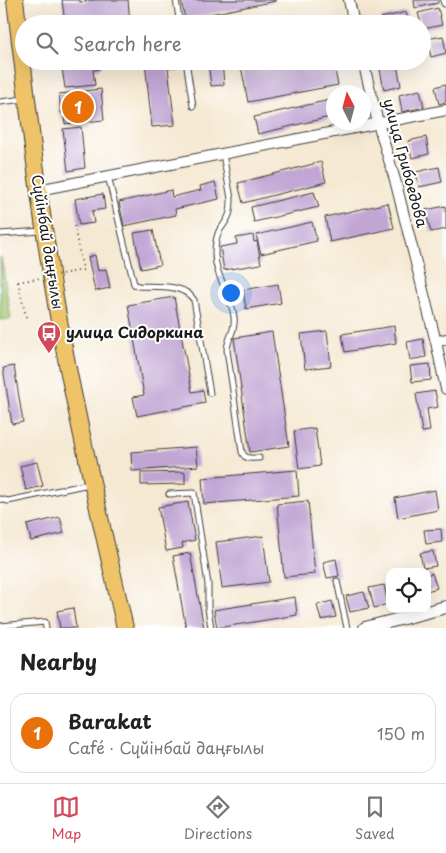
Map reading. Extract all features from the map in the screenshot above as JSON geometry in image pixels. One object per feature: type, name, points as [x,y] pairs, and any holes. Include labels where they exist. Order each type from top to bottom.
[{"type":"main road","name":"Сүйінбай даңғылы","points":[[16,0],[18,15]]},
{"type":"main road","name":"Сүйінбай даңғылы","points":[[24,70],[38,190],[64,347],[124,628]]},
{"type":"street","points":[[349,0],[352,15]]},
{"type":"street","name":"улица Грибоедова","points":[[365,70],[378,123],[441,341],[446,389]]},
{"type":"street","points":[[38,190],[446,110]]},
{"type":"street","points":[[365,628],[446,608]]},
{"type":"lane","points":[[176,0],[178,15]]},
{"type":"lane","points":[[187,70],[193,106]]},
{"type":"lane","points":[[0,102],[27,99]]},
{"type":"lane","points":[[223,153],[231,199],[229,215],[217,236],[215,254],[217,268],[233,308],[235,326],[227,345],[227,350],[242,452],[246,458],[259,458]]},
{"type":"lane","points":[[108,176],[134,284],[138,286],[180,289],[191,295],[194,300],[210,393]]},
{"type":"lane","points":[[0,234],[44,231]]},
{"type":"lane","points":[[0,499],[8,500],[92,484]]},
{"type":"lane","points":[[169,494],[194,493],[208,584],[208,608],[211,628]]},
{"type":"lane","points":[[337,582],[347,628]]},
{"type":"lane","points":[[0,626],[45,622],[46,628]]},
{"type":"path","points":[[27,320],[18,282],[83,270],[74,226]]},
{"type":"green space","points":[[0,257],[11,319],[0,320]]},
{"type":"building","points":[[62,0],[80,0],[80,2],[128,0],[129,15],[64,15]]},
{"type":"building","points":[[181,0],[276,0],[205,15],[184,15]]},
{"type":"building","points":[[414,0],[438,0],[438,3],[415,8]]},
{"type":"building","points":[[438,8],[442,25],[431,27],[431,15],[419,15],[418,13]]},
{"type":"building","points":[[406,12],[407,15],[394,15]]},
{"type":"building","points":[[443,36],[446,53],[431,57],[431,38]]},
{"type":"building","points":[[62,70],[93,70],[95,85],[65,88]]},
{"type":"building","points":[[146,70],[168,70],[175,125],[152,127]]},
{"type":"building","points":[[209,70],[223,70],[224,85],[211,86]]},
{"type":"building","points":[[242,70],[335,70],[338,85],[326,85],[326,87],[248,102]]},
{"type":"building","points":[[380,70],[398,70],[401,86],[384,90]]},
{"type":"building","points":[[446,84],[446,102],[439,104],[435,87]]},
{"type":"building","points":[[101,89],[104,120],[65,124],[64,117],[76,116],[75,112],[61,113],[59,94]]},
{"type":"building","points":[[420,90],[424,107],[402,112],[399,95]]},
{"type":"building","points":[[326,101],[326,118],[258,134],[254,117]]},
{"type":"building","points":[[81,127],[85,168],[68,171],[63,129]]},
{"type":"building","points":[[426,137],[429,154],[412,158],[408,141]]},
{"type":"building","points":[[321,162],[326,182],[243,203],[238,183]]},
{"type":"building","points":[[439,167],[442,182],[419,187],[416,172]]},
{"type":"building","points":[[215,182],[219,199],[175,209],[176,215],[124,226],[119,202],[171,190],[172,197],[201,190],[200,186]]},
{"type":"building","points":[[314,192],[319,207],[254,222],[251,207]]},
{"type":"building","points":[[103,194],[105,209],[92,211],[94,223],[79,225],[75,199]]},
{"type":"building","points":[[388,203],[394,228],[330,242],[325,217]]},
{"type":"building","points":[[446,206],[446,229],[431,232],[425,210]]},
{"type":"building","points":[[312,222],[317,241],[261,254],[256,235]]},
{"type":"building","points":[[153,230],[160,265],[141,269],[134,233]]},
{"type":"building","points":[[253,235],[254,242],[257,241],[261,264],[224,270],[220,247],[237,244],[236,238]]},
{"type":"building","points":[[95,255],[98,271],[106,269],[110,288],[95,291],[88,257]]},
{"type":"building","points":[[278,284],[281,303],[246,309],[243,290]]},
{"type":"building","points":[[174,297],[192,392],[203,390],[205,403],[137,416],[133,397],[144,395],[128,305]]},
{"type":"building","points":[[394,326],[396,343],[345,352],[342,334]]},
{"type":"building","points":[[327,331],[331,366],[305,369],[301,334]]},
{"type":"building","points":[[272,332],[289,446],[250,452],[234,338]]},
{"type":"building","points":[[423,339],[426,357],[410,360],[407,342]]},
{"type":"building","points":[[430,364],[431,380],[412,382],[410,366]]},
{"type":"building","points":[[14,366],[23,422],[12,424],[3,368]]},
{"type":"building","points":[[435,391],[438,407],[427,409],[430,431],[422,432],[416,394]]},
{"type":"building","points":[[315,428],[320,466],[299,469],[294,431]]},
{"type":"building","points":[[196,447],[198,466],[132,471],[131,452]]},
{"type":"building","points":[[37,462],[43,486],[26,490],[20,466]]},
{"type":"building","points":[[297,470],[299,496],[204,504],[202,478]]},
{"type":"building","points":[[185,472],[185,484],[141,485],[141,473]]},
{"type":"building","points":[[435,490],[438,510],[398,518],[395,498]]},
{"type":"building","points":[[308,501],[315,574],[284,577],[277,504]]},
{"type":"building","points":[[188,502],[195,540],[182,543],[183,548],[166,551],[158,507]]},
{"type":"building","points":[[60,517],[64,533],[31,541],[27,525]]},
{"type":"building","points":[[441,529],[442,542],[426,544],[424,530]]},
{"type":"building","points":[[263,536],[269,582],[222,588],[216,542]]},
{"type":"building","points":[[433,551],[436,566],[423,568],[420,553]]},
{"type":"building","points":[[190,553],[204,628],[186,628],[173,556]]},
{"type":"building","points":[[336,559],[339,576],[327,578],[323,562]]},
{"type":"building","points":[[431,573],[437,588],[431,590]]},
{"type":"building","points":[[384,585],[386,605],[374,608],[369,588]]},
{"type":"building","points":[[364,592],[369,608],[350,612],[346,596]]},
{"type":"building","points":[[295,597],[297,615],[217,628],[214,610]]},
{"type":"building","points":[[332,601],[336,617],[321,620],[317,605]]},
{"type":"building","points":[[73,608],[76,628],[60,628],[57,611]]},
{"type":"place","name":"Barakat","points":[[78,107]]},
{"type":"place","name":"улица Сидоркина","points":[[49,354]]}]
